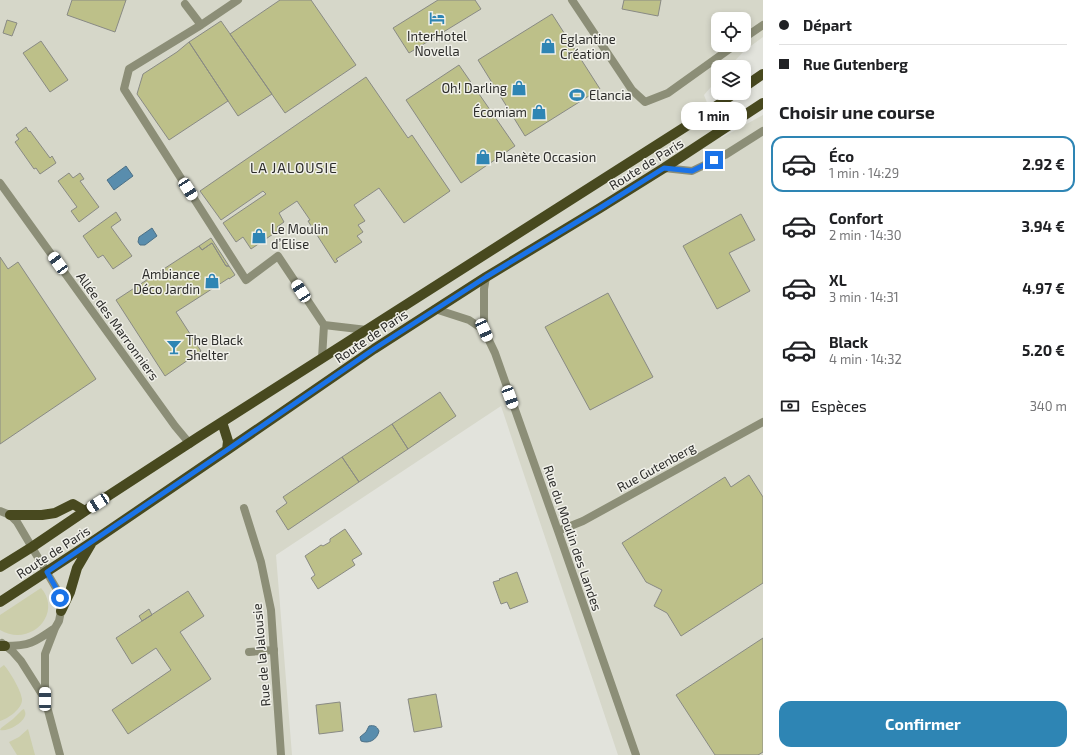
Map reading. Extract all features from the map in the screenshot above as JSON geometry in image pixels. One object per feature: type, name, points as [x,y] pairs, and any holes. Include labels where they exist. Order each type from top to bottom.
[{"type":"main road","points":[[751,82],[763,74]]},
{"type":"main road","name":"Route de Paris","points":[[0,567],[222,422],[696,120],[725,100]]},
{"type":"main road","name":"Route de Paris","points":[[0,602],[92,542],[435,309],[664,168],[763,103]]},
{"type":"main road","points":[[222,422],[228,441],[227,450]]},
{"type":"main road","points":[[5,515],[42,515],[56,513],[73,504],[85,511]]},
{"type":"main road","points":[[61,611],[70,592],[77,568],[92,542]]},
{"type":"street","points":[[238,0],[201,25],[129,69],[124,89],[246,280],[278,256],[324,325],[322,358]]},
{"type":"street","points":[[572,0],[632,90],[645,102],[668,93],[725,52]]},
{"type":"street","points":[[185,4],[201,25]]},
{"type":"street","points":[[751,33],[763,25]]},
{"type":"street","points":[[664,168],[692,171],[725,155],[763,131]]},
{"type":"street","name":"Allée des Marronniers","points":[[0,183],[175,426],[190,444]]},
{"type":"street","name":"Rue du Moulin des Landes","points":[[486,277],[484,289],[484,330],[495,353],[636,755]]},
{"type":"street","points":[[435,309],[469,320],[484,330]]},
{"type":"street","points":[[324,325],[367,330]]},
{"type":"street","name":"Rue Gutenberg","points":[[558,531],[583,521],[763,422]]},
{"type":"street","name":"Rue de la Jalousie","points":[[244,508],[261,562],[270,603],[281,755]]},
{"type":"street","points":[[0,511],[17,522],[47,572],[60,598],[61,611],[59,620],[45,654],[45,699],[60,755]]},
{"type":"street","points":[[2,645],[27,645],[35,642],[55,628]]},
{"type":"street","points":[[2,645],[13,652],[21,661],[45,699]]},
{"type":"street","points":[[249,652],[274,650]]},
{"type":"shaded area","points":[[0,0],[763,0],[763,37],[751,46],[751,12],[711,12],[711,52],[743,52],[736,60],[711,60],[711,87],[704,95],[721,138],[763,115],[763,755],[618,755],[501,406],[276,555],[292,755],[0,755]]},
{"type":"green space","points":[[41,588],[47,598],[48,608],[46,617],[40,625],[23,635],[12,634],[0,630],[0,615]]},
{"type":"green space","points":[[4,665],[20,691],[22,702],[14,713],[0,721],[0,668]]},
{"type":"green space","points":[[24,709],[25,715],[21,722],[10,729],[0,730],[1,728]]},
{"type":"green space","points":[[28,729],[35,755],[17,755],[9,742],[19,737]]},
{"type":"water","points":[[126,166],[133,176],[114,190],[107,180]]},
{"type":"water","points":[[152,228],[157,236],[145,245],[140,245],[138,242],[139,237]]},
{"type":"water","points":[[369,726],[376,727],[379,731],[378,734],[375,739],[370,742],[361,741],[360,737],[366,732]]},
{"type":"building","points":[[72,0],[126,0],[115,32],[67,15]]},
{"type":"building","points":[[280,0],[311,0],[356,65],[285,113],[230,34]]},
{"type":"building","name":"InterHotel Novella","points":[[438,0],[475,0],[481,9],[409,53],[393,28]]},
{"type":"building","points":[[624,0],[661,0],[658,16],[622,9]]},
{"type":"building","points":[[552,14],[600,89],[525,136],[478,60]]},
{"type":"building","points":[[7,20],[17,23],[12,36],[3,33]]},
{"type":"building","points":[[221,21],[272,94],[238,116],[189,42]]},
{"type":"building","points":[[41,41],[68,80],[50,92],[23,53]]},
{"type":"building","points":[[189,42],[228,101],[169,140],[137,94],[143,74],[177,52]]},
{"type":"building","points":[[459,65],[515,146],[461,183],[406,100]]},
{"type":"building","points":[[366,77],[408,138],[412,135],[450,191],[404,223],[379,188],[354,205],[365,221],[358,225],[363,232],[357,236],[362,242],[336,259],[338,261],[335,263],[297,201],[279,213],[284,222],[277,227],[279,230],[251,249],[243,237],[236,242],[223,223],[266,194],[263,191],[221,220],[200,191]]},
{"type":"building","points":[[26,127],[50,158],[52,156],[56,163],[40,174],[36,168],[34,169],[15,142],[19,139],[16,135]]},
{"type":"building","points":[[69,173],[73,178],[80,173],[84,179],[80,181],[99,207],[79,222],[71,211],[77,207],[58,181]]},
{"type":"building","points":[[116,212],[121,220],[111,227],[132,256],[113,269],[103,255],[98,258],[83,236]]},
{"type":"building","points":[[741,214],[755,240],[729,253],[750,291],[717,309],[683,246]]},
{"type":"building","points":[[211,238],[229,266],[226,266],[212,243],[202,250],[199,246]]},
{"type":"building","points":[[212,243],[226,266],[229,266],[235,275],[176,312],[201,351],[165,376],[116,300],[199,246],[202,250]]},
{"type":"building","points":[[0,257],[8,269],[18,262],[96,379],[0,444]]},
{"type":"building","points":[[608,293],[653,377],[590,410],[545,327]]},
{"type":"building","points":[[440,392],[456,416],[408,449],[392,424]]},
{"type":"building","points":[[392,424],[408,449],[359,482],[342,457]]},
{"type":"building","points":[[342,457],[359,482],[288,530],[276,511],[287,503],[283,497]]},
{"type":"building","points":[[749,475],[763,497],[763,583],[681,636],[667,613],[654,606],[662,590],[646,582],[622,543],[725,477],[731,487]]},
{"type":"building","points":[[345,529],[362,554],[352,560],[355,565],[318,589],[311,578],[315,575],[305,556],[321,545],[323,546],[330,542],[330,539]]},
{"type":"building","points":[[517,572],[528,602],[510,609],[507,602],[501,604],[493,582]]},
{"type":"building","points":[[188,591],[204,616],[180,632],[211,679],[128,734],[112,710],[171,670],[156,648],[132,664],[116,638]]},
{"type":"building","points":[[149,609],[152,615],[142,621],[139,616]]},
{"type":"building","points":[[763,638],[763,752],[758,755],[715,755],[676,695]]},
{"type":"building","points":[[436,694],[442,727],[414,732],[408,699]]},
{"type":"building","points":[[340,702],[343,731],[319,734],[316,705]]},
{"type":"place","name":"InterHotel Novella","points":[[437,18]]},
{"type":"place","name":"Eglantine Création","points":[[548,46]]},
{"type":"place","name":"Oh! Darling","points":[[519,88]]},
{"type":"place","name":"Elancia","points":[[577,95]]},
{"type":"place","name":"Écomiam","points":[[539,112]]},
{"type":"place","name":"Planète Occasion","points":[[483,157]]},
{"type":"place","name":"Le Moulin d’Elise","points":[[259,236]]},
{"type":"place","name":"Ambiance Déco Jardin","points":[[212,281]]},
{"type":"place","name":"The Black Shelter","points":[[174,347]]},
{"type":"district","name":"LA JALOUSIE","points":[[294,168]]},
{"type":"route","points":[[60,598],[47,572],[374,349],[486,277],[664,168],[692,171],[714,160]]}]
